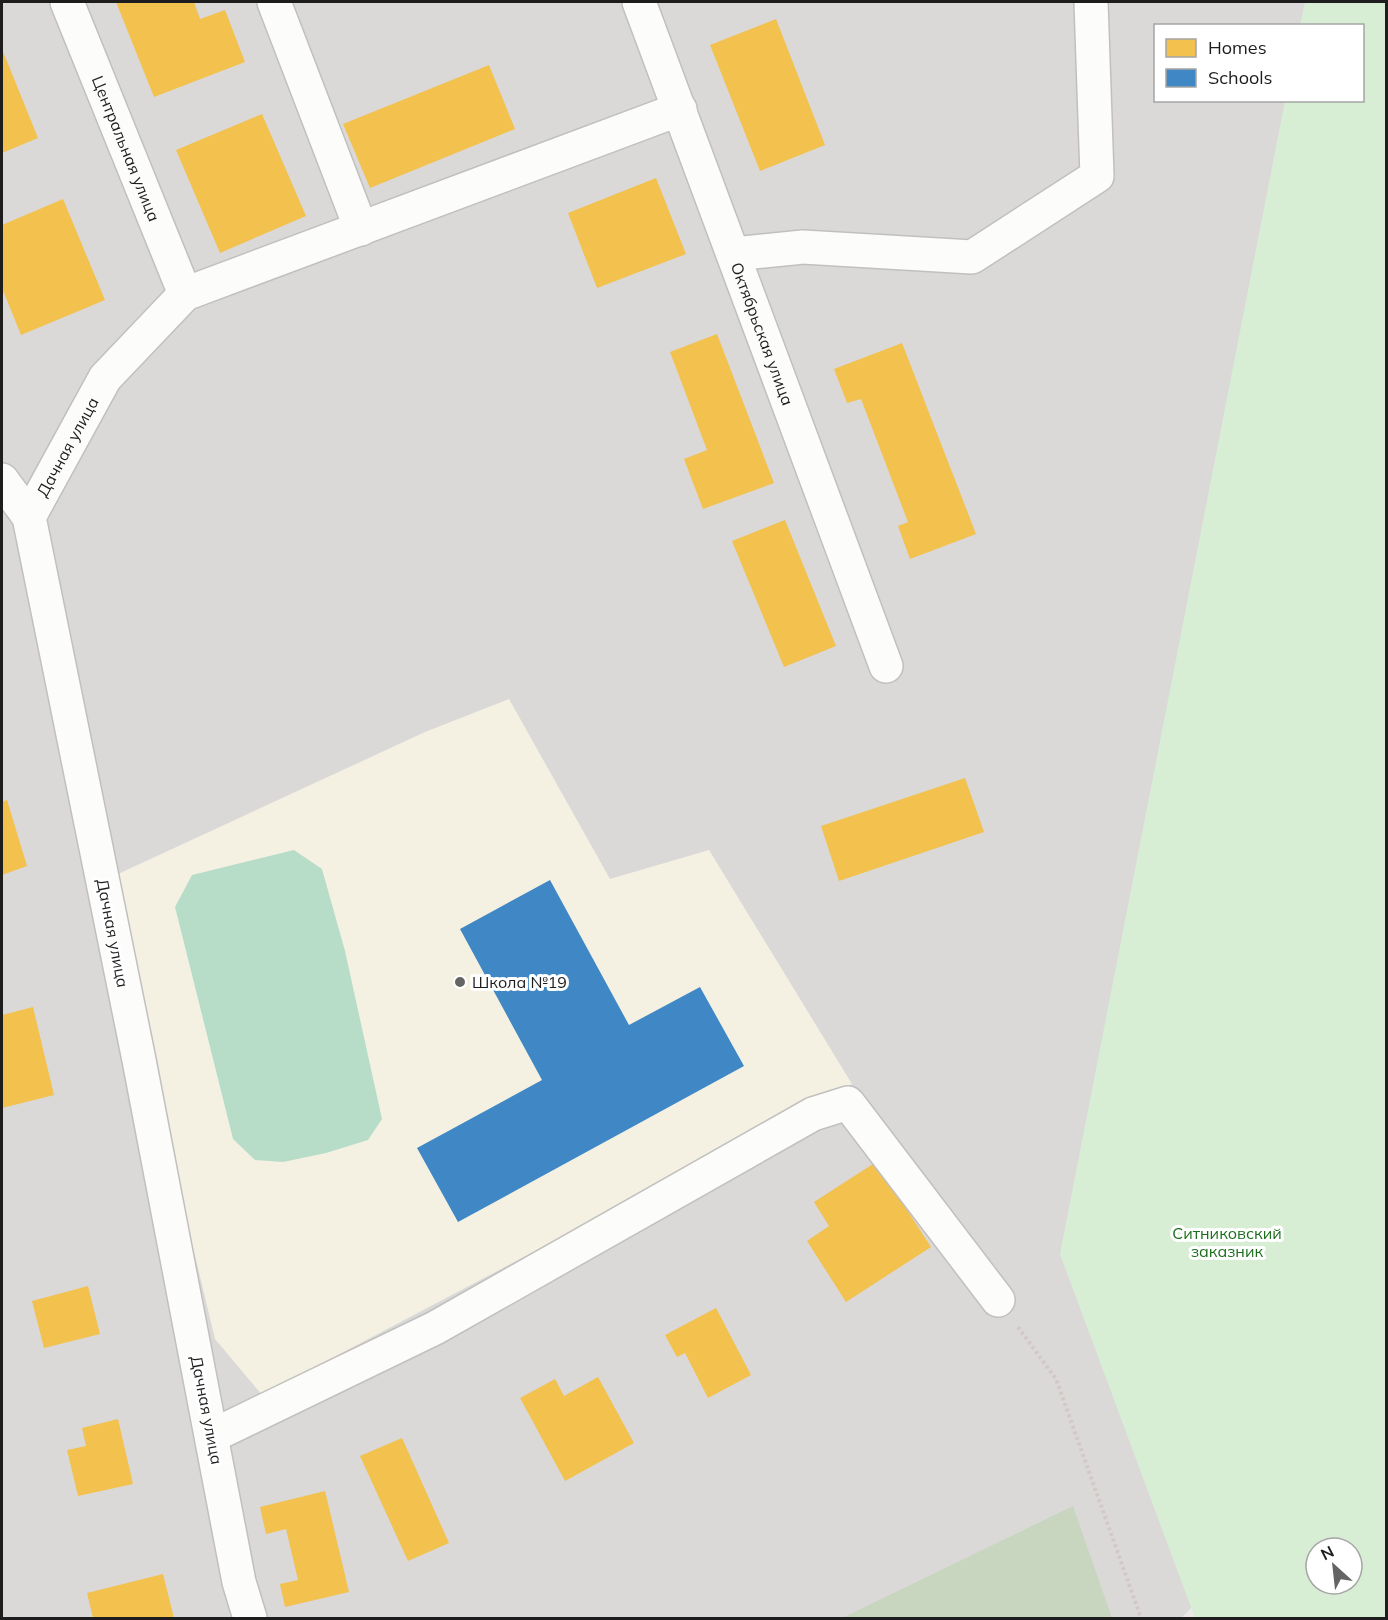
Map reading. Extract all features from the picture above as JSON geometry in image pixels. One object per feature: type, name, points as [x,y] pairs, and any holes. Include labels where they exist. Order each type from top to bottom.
[{"type":"street","name":"Центральная улица","points":[[67,2],[185,294]]},
{"type":"street","points":[[274,2],[362,229]]},
{"type":"street","name":"Октябрьская улица","points":[[639,2],[886,666]]},
{"type":"street","points":[[734,254],[803,247],[972,257],[1097,176],[1091,2]]},
{"type":"street","points":[[185,294],[680,109]]},
{"type":"street","name":"Дачная улица","points":[[185,294],[105,378],[29,517],[139,1060],[239,1581],[250,1618]]},
{"type":"street","points":[[2,480],[29,517]]},
{"type":"street","points":[[212,1436],[435,1328],[813,1114],[848,1103],[998,1300]]},
{"type":"path","points":[[998,1300],[1056,1379],[1141,1618]]},
{"type":"shaded area","points":[[2,2],[1386,2],[1386,1414],[1181,1618],[2,1618]]},
{"type":"shaded area","name":"Школа №19","points":[[509,699],[610,879],[709,850],[852,1084],[262,1395],[215,1339],[105,880],[425,732]]},
{"type":"green space","name":"Ситниковский заказник","points":[[1305,2],[1386,2],[1386,1618],[1195,1618],[1060,1254],[1285,102],[1364,102],[1364,24],[1300,24]]},
{"type":"green space","points":[[294,850],[322,869],[345,951],[382,1119],[368,1140],[326,1153],[283,1162],[255,1160],[233,1139],[175,907],[192,875]]},
{"type":"green space","points":[[1073,1506],[1112,1618],[842,1618]]},
{"type":"building: Homes","points":[[116,2],[194,2],[200,19],[225,10],[245,62],[154,97]]},
{"type":"building: Homes","points":[[776,19],[825,145],[760,171],[710,45]]},
{"type":"building: Homes","points":[[2,49],[38,138],[2,153]]},
{"type":"building: Homes","points":[[489,65],[515,129],[370,188],[343,124]]},
{"type":"building: Homes","points":[[262,114],[306,216],[220,253],[176,150]]},
{"type":"building: Homes","points":[[656,178],[686,254],[597,288],[568,213]]},
{"type":"building: Homes","points":[[63,199],[105,300],[21,335],[2,288],[2,225]]},
{"type":"building: Homes","points":[[717,334],[774,483],[703,509],[684,459],[707,450],[670,352]]},
{"type":"building: Homes","points":[[902,343],[976,534],[910,559],[898,526],[908,522],[861,399],[847,403],[834,369]]},
{"type":"building: Homes","points":[[785,520],[836,646],[784,667],[732,541]]},
{"type":"building: Homes","points":[[965,778],[984,832],[839,881],[821,826]]},
{"type":"building: Homes","points":[[7,800],[27,866],[2,875],[2,802]]},
{"type":"building: Homes","points":[[33,1007],[54,1095],[2,1108],[2,1015]]},
{"type":"building: Homes","points":[[876,1162],[931,1247],[846,1302],[807,1241],[829,1226],[814,1202]]},
{"type":"building: Homes","points":[[88,1286],[100,1334],[44,1348],[32,1301]]},
{"type":"building: Homes","points":[[716,1308],[751,1375],[708,1398],[685,1353],[677,1357],[665,1335]]},
{"type":"building: Homes","points":[[598,1377],[634,1443],[565,1481],[520,1398],[555,1379],[564,1396]]},
{"type":"building: Homes","points":[[118,1419],[133,1484],[78,1496],[67,1450],[86,1446],[82,1428]]},
{"type":"building: Homes","points":[[402,1438],[449,1543],[408,1561],[360,1456]]},
{"type":"building: Homes","points":[[325,1491],[349,1592],[285,1607],[280,1584],[298,1580],[286,1529],[266,1534],[260,1507]]},
{"type":"building: Homes","points":[[163,1574],[174,1618],[93,1618],[87,1593]]},
{"type":"building: Schools","points":[[550,880],[629,1025],[700,987],[744,1066],[458,1222],[417,1148],[542,1080],[460,929]]},
{"type":"place","name":"Школа №19","points":[[460,982]]}]
